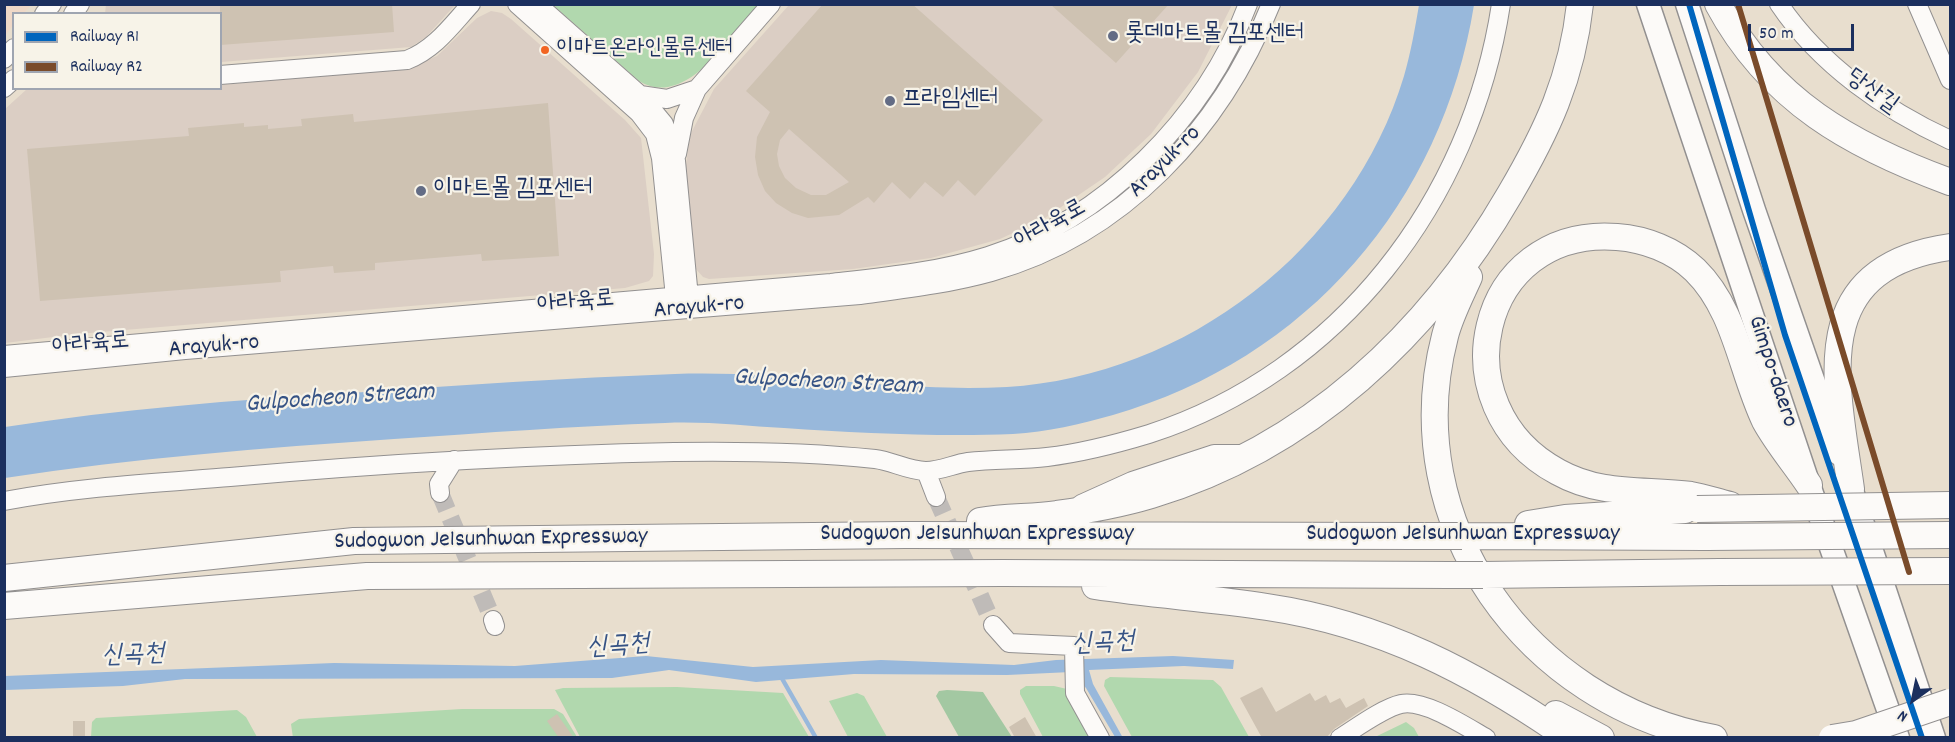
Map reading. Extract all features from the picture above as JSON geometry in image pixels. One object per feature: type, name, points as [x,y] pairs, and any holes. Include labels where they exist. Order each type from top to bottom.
[{"type":"highway","points":[[1580,4],[1565,83],[1556,109],[1493,224],[1445,335],[1437,380],[1435,417],[1440,463],[1449,505],[1462,548],[1490,596],[1516,628],[1546,657],[1579,683],[1637,715],[1690,733],[1714,738]]},
{"type":"highway","points":[[1718,4],[1742,41],[1770,76],[1790,97],[1819,120],[1873,151],[1950,182]]},
{"type":"highway","points":[[905,535],[986,520],[1057,514],[1150,495],[1202,477],[1250,454],[1309,420],[1346,392],[1391,352],[1443,295],[1493,224]]},
{"type":"highway","points":[[1809,484],[1766,421],[1714,292],[1694,269],[1651,243],[1625,237],[1598,235],[1548,249],[1528,263],[1512,279],[1497,304],[1489,328],[1485,359],[1488,382],[1496,412],[1513,438],[1558,473],[1596,487],[1736,507],[1950,505]]},
{"type":"highway","points":[[1851,489],[1839,403],[1836,356],[1846,317],[1865,285],[1894,262],[1950,247]]},
{"type":"highway","points":[[1891,506],[1950,498]]},
{"type":"highway","points":[[1462,536],[1565,518],[1694,502]]},
{"type":"highway","name":"Sudogwon Je1sunhwan Expressway","points":[[4,578],[354,541],[905,535],[1707,537],[1950,535]]},
{"type":"highway","name":"Sudogwon Je1sunhwan Expressway","points":[[4,606],[367,576],[1002,573],[1483,575],[1950,571]]},
{"type":"highway","points":[[1002,573],[1298,613],[1348,626],[1447,662],[1523,696],[1600,738]]},
{"type":"highway","points":[[1447,662],[1522,705],[1569,738]]},
{"type":"highway","points":[[1833,738],[1856,734],[1950,702]]},
{"type":"main road","name":"Gimpo-daero","points":[[1648,4],[1809,484],[1898,738]]},
{"type":"main road","name":"Gimpo-daero","points":[[1687,4],[1754,210],[1934,738]]},
{"type":"street","points":[[222,75],[407,60],[426,51],[436,43],[471,4]]},
{"type":"street","points":[[517,4],[639,112],[655,134],[661,158],[682,303]]},
{"type":"street","points":[[537,4],[640,95],[664,124],[676,161]]},
{"type":"street","points":[[682,303],[676,161],[684,118],[697,88],[771,4]]},
{"type":"street","name":"아라육로","points":[[4,354],[682,303],[924,272],[990,256],[1058,225],[1104,196],[1157,146],[1217,67],[1248,4]]},
{"type":"street","name":"Arayuk-ro","points":[[4,368],[682,303],[860,295],[941,283],[992,272],[1031,258],[1071,239],[1130,201],[1206,123],[1237,78],[1271,4]]},
{"type":"street","points":[[4,501],[89,488],[454,460],[737,451],[872,459],[926,471],[965,462],[1068,454],[1145,435],[1202,413],[1237,395],[1319,339],[1384,274],[1406,246],[1436,197],[1471,118],[1501,4]]},
{"type":"street","name":"당산길","points":[[1779,4],[1812,44],[1855,82],[1905,117],[1950,140]]},
{"type":"street","points":[[1917,4],[1950,80]]},
{"type":"street","points":[[640,95],[667,99],[697,88]]},
{"type":"street","points":[[441,493],[439,484],[454,460]]},
{"type":"street","points":[[926,471],[936,497]]},
{"type":"street","points":[[993,625],[1009,643],[1074,646],[1074,686],[1078,700],[1100,738]]},
{"type":"street","points":[[1340,738],[1398,704],[1410,703],[1455,721],[1486,738]]},
{"type":"shaded area","points":[[5,4],[31,5],[25,12],[12,12],[12,26],[5,36]]},
{"type":"shaded area","points":[[106,4],[455,5],[426,37],[411,47],[222,62],[222,12],[105,12]]},
{"type":"shaded area","points":[[789,5],[1232,5],[1198,72],[1151,134],[1105,177],[1045,218],[1000,239],[931,258],[853,269],[709,279],[703,277],[695,268],[685,172],[690,135],[714,89]]},
{"type":"shaded area","points":[[491,11],[502,13],[511,19],[625,120],[641,138],[654,254],[653,276],[649,281],[625,288],[77,334],[5,343],[5,109],[26,90],[222,90],[222,85],[404,69],[437,56],[477,18]]},
{"type":"green space","points":[[553,5],[759,5],[722,50],[691,78],[674,86],[657,87],[639,81]]},
{"type":"green space","points":[[1110,677],[1213,680],[1221,687],[1249,737],[1132,737],[1104,686],[1105,680]]},
{"type":"green space","points":[[1026,686],[1054,686],[1067,689],[1094,737],[1043,737],[1020,694],[1020,690]]},
{"type":"green space","points":[[677,687],[783,693],[809,737],[580,737],[555,690],[563,688]]},
{"type":"green space","points":[[939,691],[983,692],[1012,737],[959,737],[936,696]]},
{"type":"green space","points":[[857,693],[864,696],[887,737],[848,737],[829,701]]},
{"type":"green space","points":[[462,709],[554,709],[563,714],[577,737],[293,738],[291,724],[299,719]]},
{"type":"green space","points":[[237,710],[246,717],[257,737],[91,737],[92,722],[96,718]]},
{"type":"green space","points":[[1406,722],[1414,728],[1419,737],[1375,737]]},
{"type":"water","name":"Gulpocheon Stream","points":[[1419,5],[1474,5],[1457,77],[1431,145],[1397,207],[1354,263],[1304,313],[1247,355],[1183,389],[1113,415],[1038,431],[985,435],[870,433],[695,423],[631,424],[345,442],[199,454],[5,478],[5,427],[134,410],[432,387],[675,374],[758,375],[924,387],[1007,387],[1073,378],[1137,358],[1198,329],[1253,292],[1303,248],[1345,196],[1379,139],[1404,76]]},
{"type":"water","points":[[646,656],[753,667],[881,660],[1014,665],[1056,660],[1173,656],[1234,660],[1233,669],[1184,666],[1089,670],[1093,684],[1123,738],[1115,737],[1086,688],[1071,672],[1007,675],[854,674],[756,682],[669,670],[612,678],[185,679],[123,686],[5,690],[5,676],[334,663],[515,666]]},
{"type":"building","points":[[220,4],[392,4],[394,32],[222,45],[222,12],[220,12]]},
{"type":"building","name":"프라임센터","points":[[823,4],[912,4],[1043,120],[975,196],[958,180],[943,197],[925,182],[910,199],[892,182],[874,203],[868,197],[839,215],[808,218],[792,213],[776,203],[765,191],[758,175],[755,157],[757,137],[770,112],[746,91]],"holes":[[[789,129],[849,182],[826,195],[811,195],[796,188],[785,178],[779,166],[777,154],[780,140]]]},
{"type":"building","name":"롯데마트몰 김포센터","points":[[1050,4],[1169,4],[1116,63]]},
{"type":"building","points":[[548,103],[559,256],[482,261],[481,254],[375,263],[375,270],[334,273],[333,266],[280,271],[281,282],[40,301],[27,149],[189,136],[188,128],[244,123],[244,127],[268,125],[268,129],[302,126],[301,119],[353,114],[354,122]]},
{"type":"building","points":[[1262,687],[1276,712],[1310,693],[1315,701],[1326,695],[1330,703],[1340,698],[1346,708],[1364,698],[1368,706],[1334,729],[1326,738],[1262,738],[1240,698]]},
{"type":"building","points":[[557,714],[574,738],[559,738],[547,721]]},
{"type":"building","points":[[1025,717],[1037,738],[1015,738],[1009,727]]},
{"type":"building","points":[[73,721],[85,721],[85,738],[73,738]]},
{"type":"waterway","points":[[780,675],[816,738]]},
{"type":"tunnel","points":[[440,493],[493,620]]},
{"type":"tunnel","points":[[936,497],[993,625]]},
{"type":"rail line","name":"R1","points":[[1689,4],[1785,335],[1922,738]]},
{"type":"rail line","name":"R2","points":[[1738,4],[1909,572]]},
{"type":"place","name":"롯데마트몰 김포센터","points":[[1113,36]]},
{"type":"place","name":"이마트온라인물류센터","points":[[545,50]]},
{"type":"place","name":"프라임센터","points":[[890,101]]},
{"type":"place","name":"이마트몰 김포센터","points":[[421,191]]},
{"type":"water label","name":"신곡천","points":[[1103,645]]},
{"type":"water label","name":"신곡천","points":[[618,648]]},
{"type":"water label","name":"신곡천","points":[[133,657]]}]
